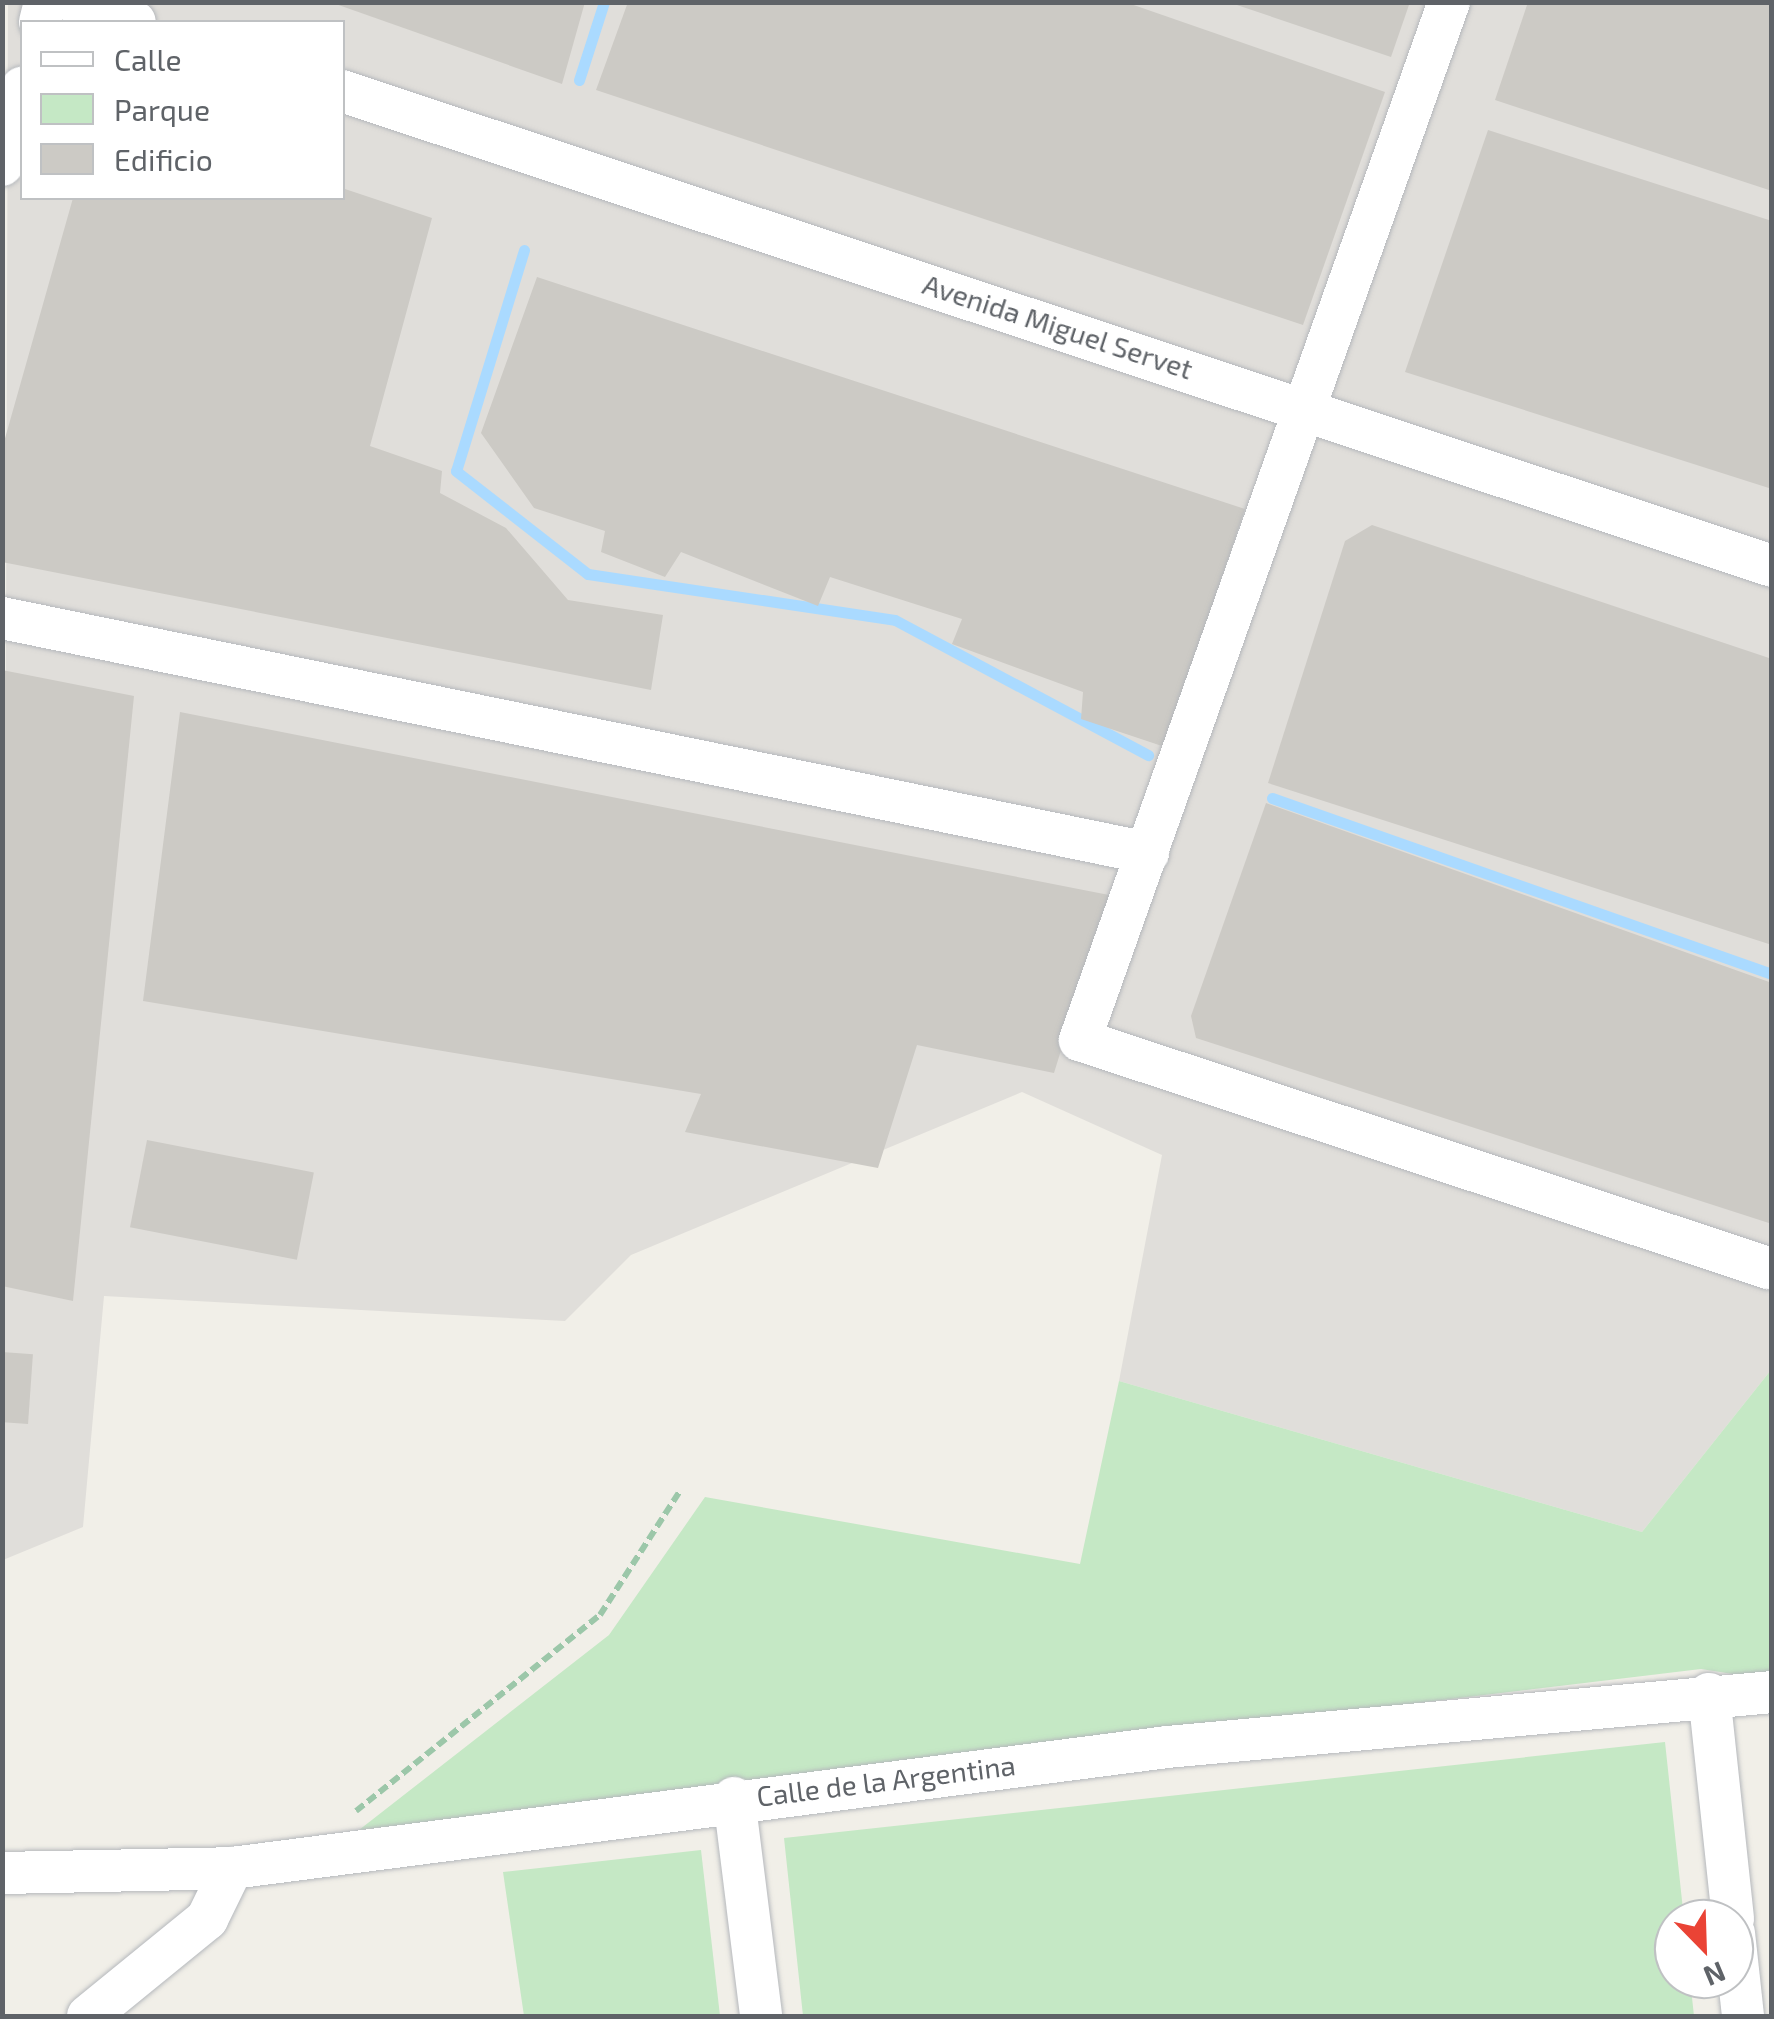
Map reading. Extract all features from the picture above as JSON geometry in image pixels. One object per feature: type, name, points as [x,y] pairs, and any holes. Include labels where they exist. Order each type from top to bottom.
[{"type":"street","points":[[74,2],[129,20]]},
{"type":"street","points":[[1448,2],[1308,408],[1080,1040],[1768,1268]]},
{"type":"street","name":"Avenida Miguel Servet","points":[[345,92],[1308,408],[1772,566]]},
{"type":"street","points":[[2,164],[20,96]]},
{"type":"street","points":[[2,618],[1148,853]]},
{"type":"street","name":"Calle de la Argentina","points":[[2,1873],[232,1868],[734,1798],[1710,1694],[1772,1692]]},
{"type":"street","points":[[1710,1694],[1730,1899]]},
{"type":"street","points":[[734,1798],[762,2016]]},
{"type":"street","points":[[88,2016],[207,1919],[232,1868]]},
{"type":"path","points":[[300,1856],[600,1615],[680,1492]]},
{"type":"shaded area","points":[[8,3],[1771,3],[1771,1370],[1642,1532],[1119,1381],[1162,1155],[1022,1092],[631,1255],[565,1321],[104,1296],[83,1527],[3,1560]]},
{"type":"green space","points":[[1771,1370],[1771,1680],[1701,1669],[359,1830],[609,1635],[705,1497],[1080,1564],[1119,1381],[1642,1532]]},
{"type":"green space","points":[[1665,1742],[1682,1899],[1654,1899],[1654,1999],[1692,1999],[1694,2016],[803,2016],[784,1838]]},
{"type":"green space","points":[[701,1850],[720,2016],[524,2016],[503,1872]]},
{"type":"building","points":[[330,2],[585,2],[562,84]]},
{"type":"building","points":[[628,2],[1125,2],[1385,92],[1303,325],[596,90]]},
{"type":"building","points":[[1228,2],[1410,2],[1391,57]]},
{"type":"building","points":[[1528,2],[1772,2],[1772,191],[1495,100]]},
{"type":"building","points":[[1488,130],[1772,221],[1772,489],[1405,372]]},
{"type":"building","points":[[345,189],[432,218],[370,446],[442,471],[440,493],[506,528],[568,600],[663,615],[651,690],[2,562],[2,449],[72,200],[345,200]]},
{"type":"building","points":[[537,277],[1245,509],[1165,747],[1081,719],[1083,692],[952,644],[962,619],[830,577],[818,606],[681,552],[665,577],[601,552],[605,531],[534,508],[481,433]]},
{"type":"building","points":[[1372,525],[1772,659],[1772,945],[1268,783],[1345,541]]},
{"type":"building","points":[[2,670],[134,696],[73,1301],[2,1286]]},
{"type":"building","points":[[180,712],[1109,895],[1054,1073],[917,1045],[878,1168],[685,1132],[701,1094],[143,1001]]},
{"type":"building","points":[[1266,803],[1772,983],[1772,1224],[1196,1038],[1191,1016]]},
{"type":"building","points":[[147,1140],[314,1172],[297,1260],[130,1227]]},
{"type":"building","points":[[2,1352],[33,1354],[28,1424],[2,1422]]},
{"type":"waterway","points":[[579,80],[604,2]]},
{"type":"waterway","points":[[524,250],[456,471],[588,574],[895,620],[1148,755]]},
{"type":"waterway","points":[[1272,798],[1772,974]]}]
